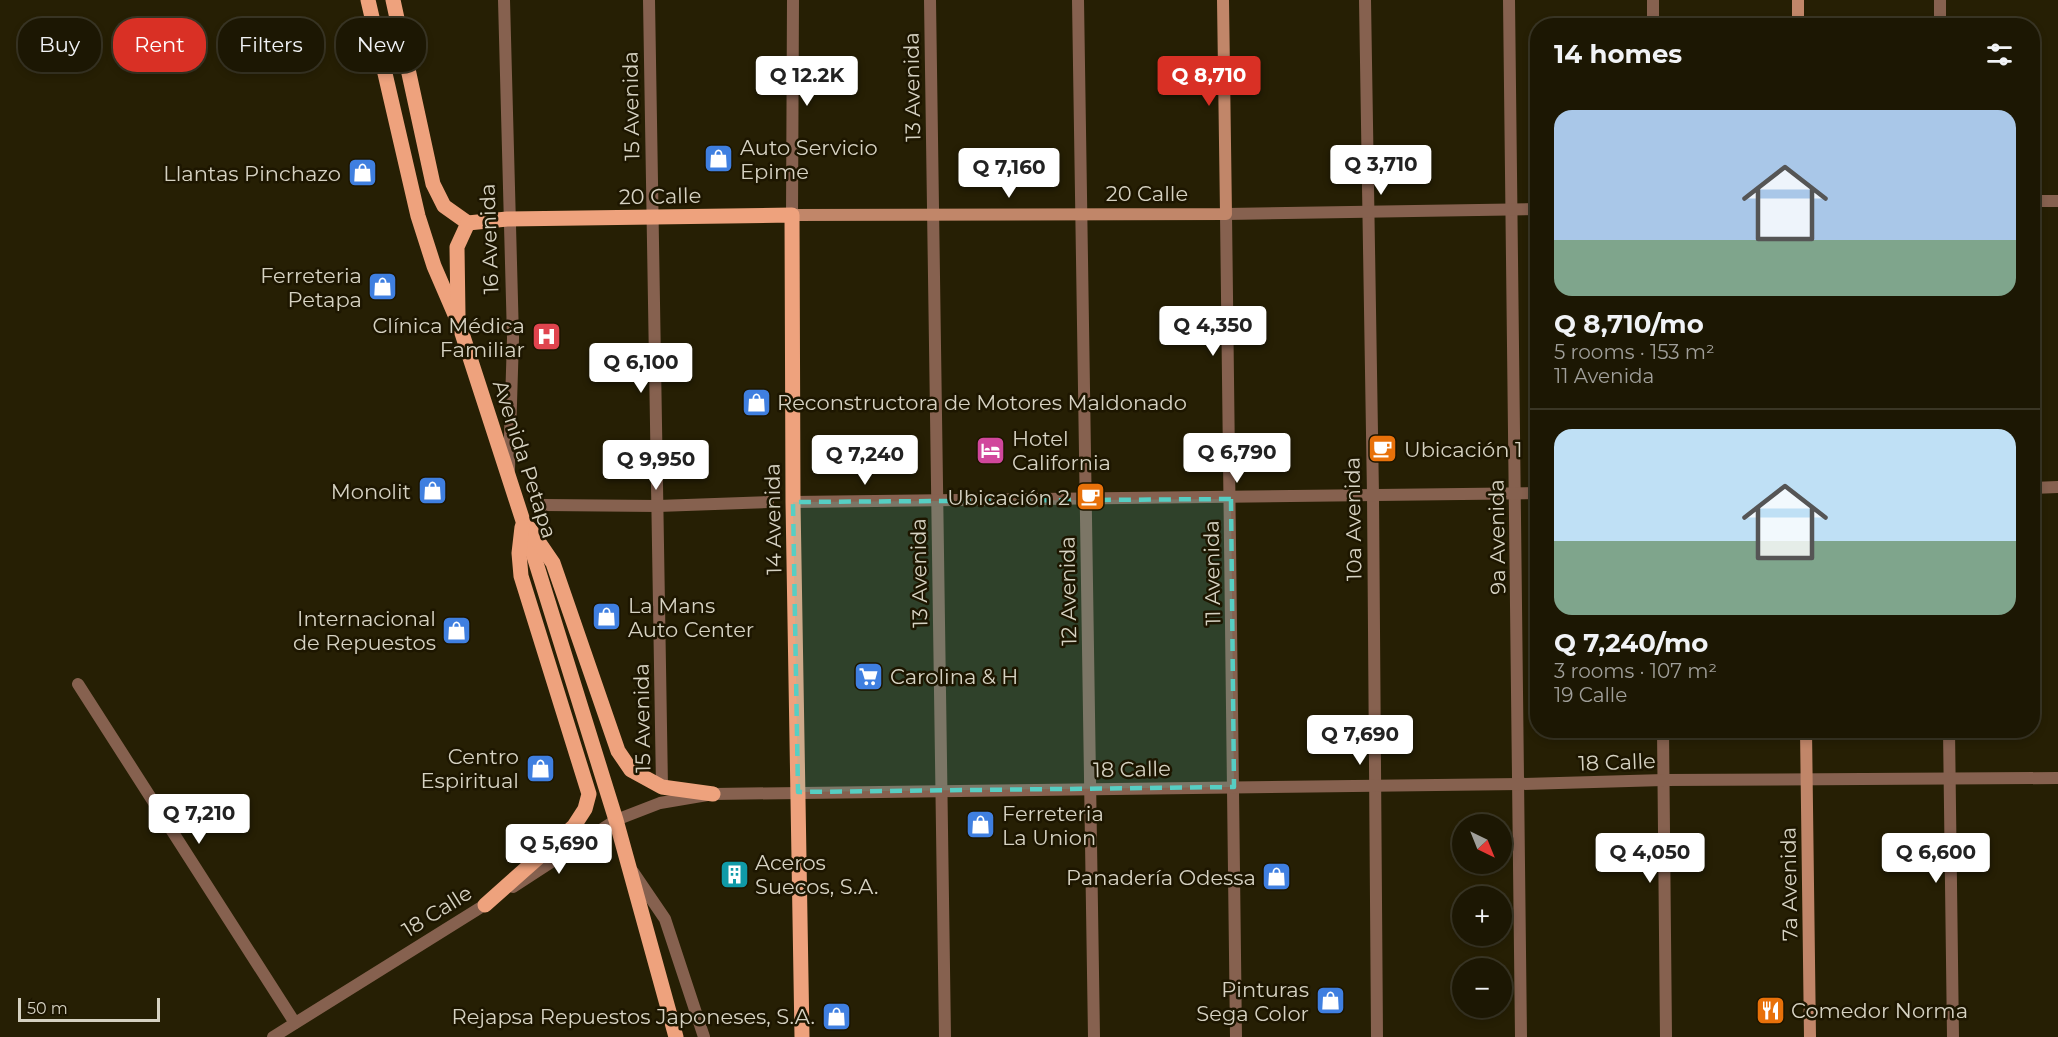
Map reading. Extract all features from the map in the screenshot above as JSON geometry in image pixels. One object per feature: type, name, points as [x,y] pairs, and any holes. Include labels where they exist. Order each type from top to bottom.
[{"type":"main road","name":"Avenida Petapa","points":[[368,0],[418,216],[434,266],[459,324],[523,521],[616,820],[676,1037]]},
{"type":"main road","points":[[393,0],[433,184],[444,206],[468,223],[457,247],[459,324]]},
{"type":"main road","name":"11 Avenida","points":[[1223,0],[1226,214]]},
{"type":"main road","points":[[1798,0],[1798,18]]},
{"type":"main road","name":"20 Calle","points":[[468,223],[507,219],[792,215],[1226,214]]},
{"type":"main road","name":"14 Avenida","points":[[792,215],[793,502],[802,1037]]},
{"type":"main road","points":[[523,521],[553,563],[618,750],[631,770],[662,787],[713,794]]},
{"type":"main road","points":[[485,905],[574,825],[585,809],[589,795],[586,778],[521,576],[519,553],[523,521]]},
{"type":"main road","name":"7a Avenida","points":[[1806,738],[1810,1037]]},
{"type":"street","name":"16 Avenida","points":[[504,0],[507,219],[513,338],[508,477]]},
{"type":"street","name":"15 Avenida","points":[[649,0],[662,787]]},
{"type":"street","name":"14 Avenida","points":[[792,215],[793,0]]},
{"type":"street","name":"13 Avenida","points":[[930,0],[945,1037]]},
{"type":"street","name":"12 Avenida","points":[[1078,0],[1094,1037]]},
{"type":"street","name":"10a Avenida","points":[[1365,0],[1373,495],[1377,1037]]},
{"type":"street","name":"9a Avenida","points":[[1509,0],[1520,784],[1521,1037]]},
{"type":"street","points":[[1653,0],[1653,18]]},
{"type":"street","points":[[1940,0],[1940,18]]},
{"type":"street","points":[[2040,201],[2058,201]]},
{"type":"street","name":"20 Calle","points":[[1226,214],[1530,209]]},
{"type":"street","name":"11 Avenida","points":[[1226,214],[1236,1037]]},
{"type":"street","points":[[2040,488],[2058,487]]},
{"type":"street","points":[[793,502],[1086,498],[1231,499],[1530,493]]},
{"type":"street","points":[[544,505],[658,506],[768,502]]},
{"type":"street","points":[[78,684],[295,1023]]},
{"type":"street","points":[[1663,738],[1666,1037]]},
{"type":"street","points":[[1949,738],[1953,1037]]},
{"type":"street","name":"18 Calle","points":[[273,1037],[616,820],[660,803],[713,794],[1520,784],[1807,778],[1950,780],[2058,778]]},
{"type":"street","name":"Avenida Petapa","points":[[626,861],[664,919],[704,1037]]},
{"type":"highlighted area","points":[[1231,499],[1234,787],[798,792],[793,502]]},
{"type":"place","name":"Auto Servicio Epime","points":[[719,159]]},
{"type":"place","name":"Llantas Pinchazo","points":[[362,173]]},
{"type":"place","name":"Ferreteria Petapa","points":[[383,287]]},
{"type":"place","name":"Clínica Médica Familiar","points":[[546,337]]},
{"type":"place","name":"Reconstructora de Motores Maldonado","points":[[756,402]]},
{"type":"place","name":"Ubicación 1","points":[[1383,449]]},
{"type":"place","name":"Hotel California","points":[[991,450]]},
{"type":"place","name":"Monolit","points":[[432,491]]},
{"type":"place","name":"Ubicación 2","points":[[1091,497]]},
{"type":"place","name":"La Mans Auto Center","points":[[607,617]]},
{"type":"place","name":"Internacional de Repuestos","points":[[457,630]]},
{"type":"place","name":"Carolina & H","points":[[869,676]]},
{"type":"place","name":"Centro Espiritual","points":[[540,768]]},
{"type":"place","name":"Ferreteria La Union","points":[[981,825]]},
{"type":"place","name":"Aceros Suecos, S.A.","points":[[734,874]]},
{"type":"place","name":"Panadería Odessa","points":[[1277,877]]},
{"type":"place","name":"Pinturas Sega Color","points":[[1330,1001]]},
{"type":"place","name":"Comedor Norma","points":[[1770,1010]]},
{"type":"place","name":"Rejapsa Repuestos Japoneses, S.A.","points":[[836,1016]]}]
